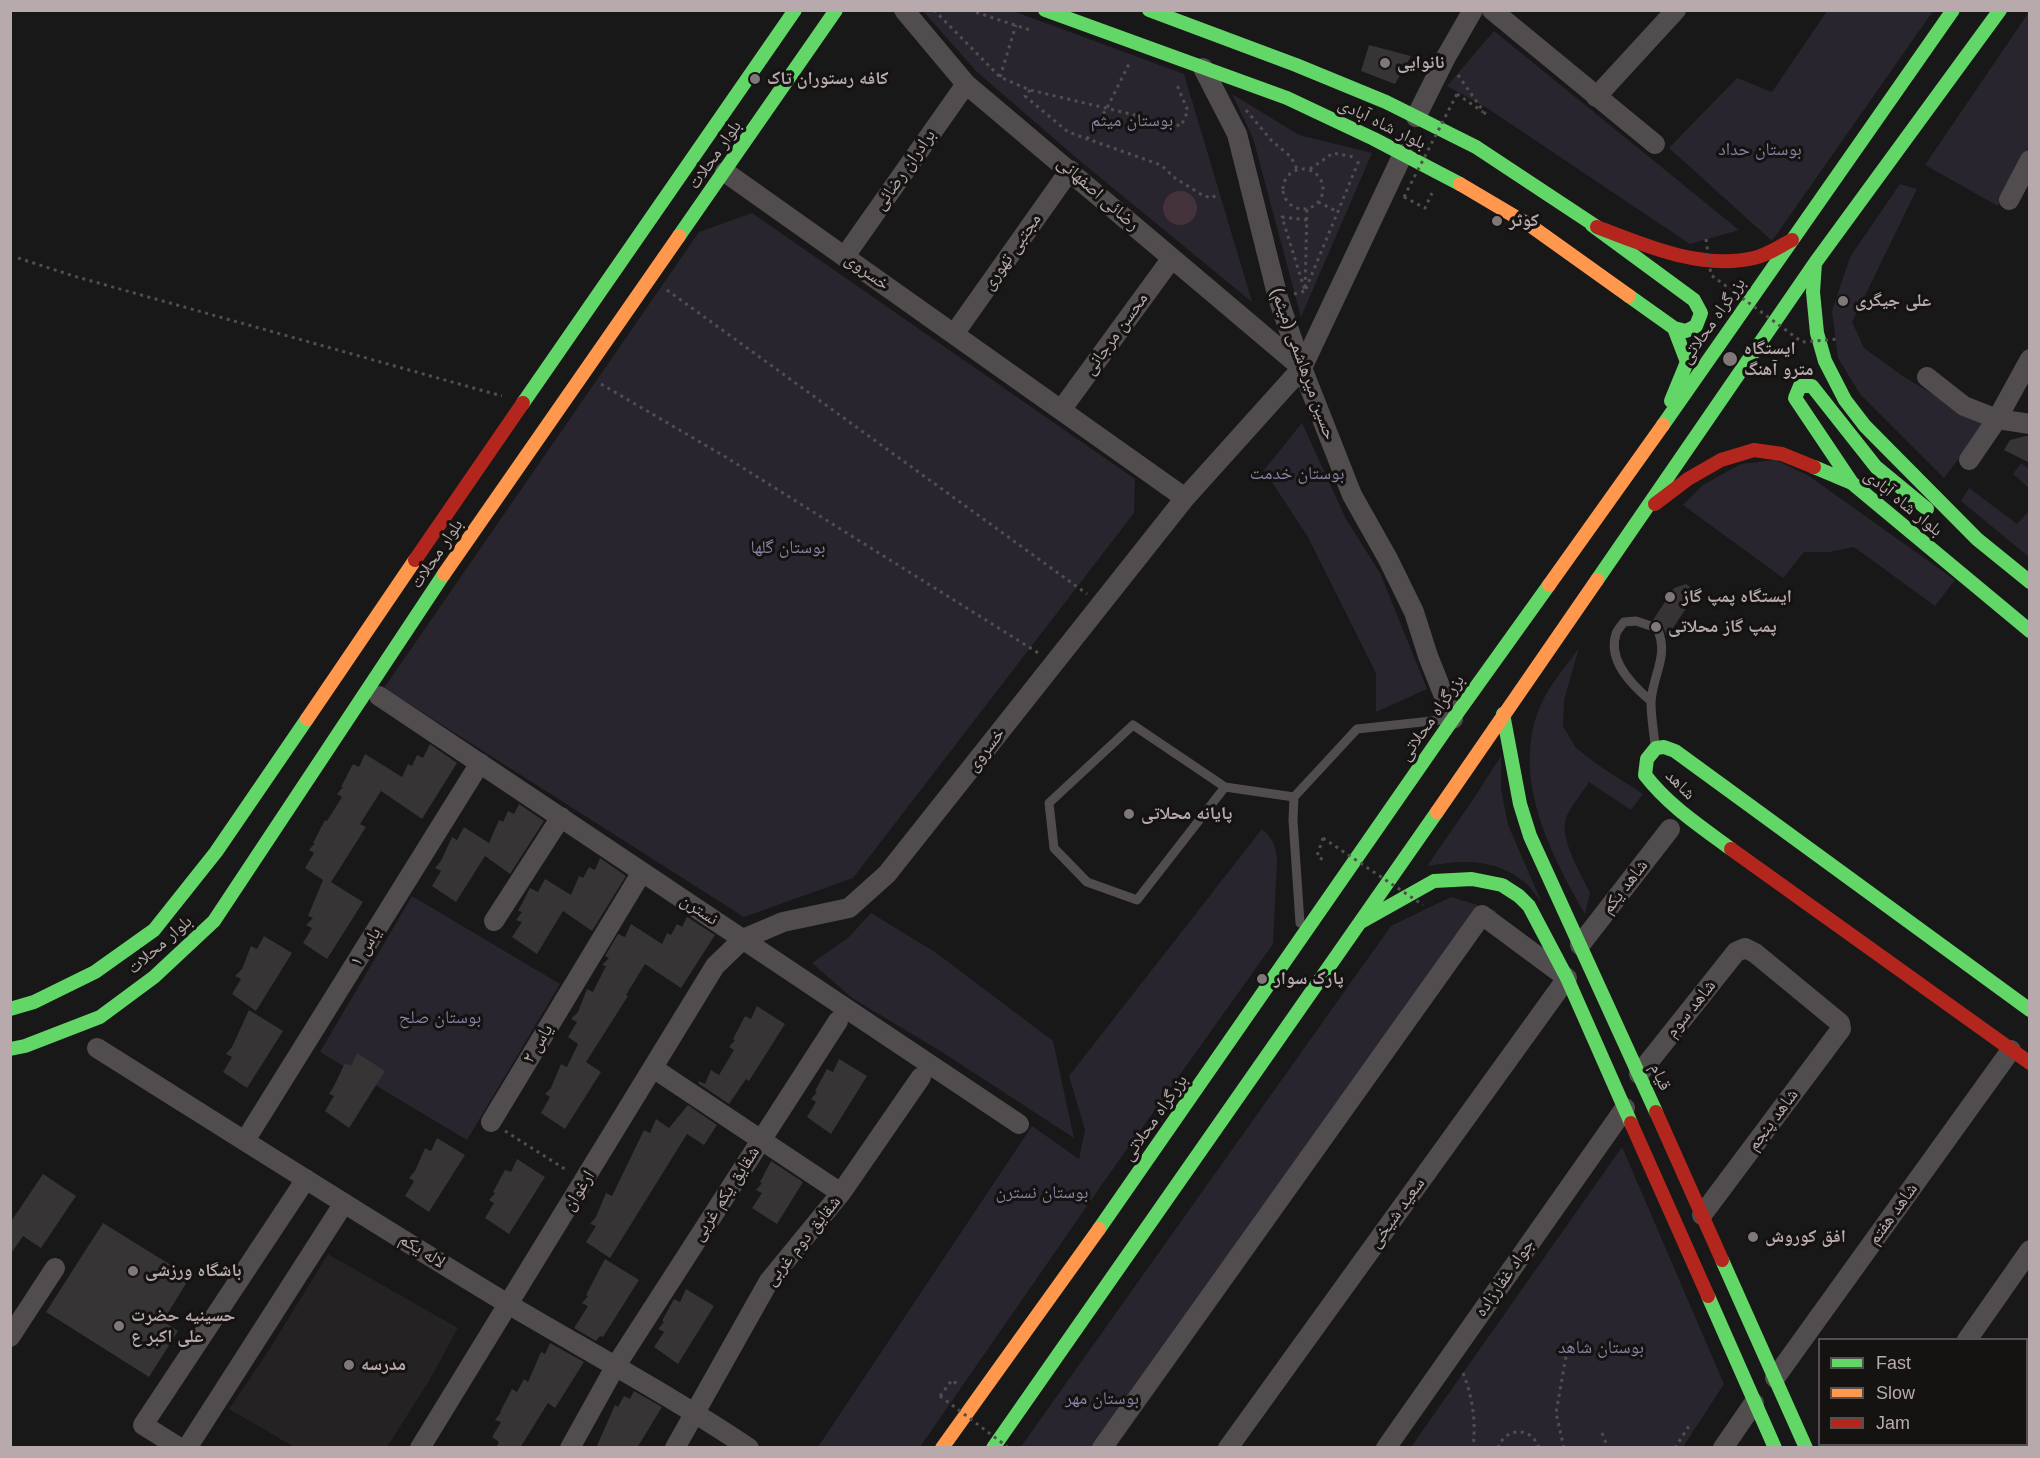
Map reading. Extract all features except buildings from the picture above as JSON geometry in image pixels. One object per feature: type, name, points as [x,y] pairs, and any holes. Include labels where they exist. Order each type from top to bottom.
[{"type":"main road","name":"بلوار محلات","points":[[10,1009],[34,1002],[95,972],[154,930],[216,852],[795,10]]},
{"type":"main road","name":"بلوار شاه آبادی","points":[[1045,10],[1287,98],[1403,154],[1478,193],[1531,226],[1674,328]]},
{"type":"main road","name":"بلوار شاه آبادی","points":[[1149,10],[1168,15],[1386,102],[1476,147],[1592,225],[1637,243],[1679,256],[1708,261],[1754,258],[1791,240]]},
{"type":"main road","name":"بزرگراه محلاتی","points":[[942,1448],[1119,1202],[1453,719],[1953,10]]},
{"type":"main road","points":[[993,1448],[1815,263],[2000,10]]},
{"type":"main road","name":"بلوار محلات","points":[[10,1049],[25,1046],[100,1017],[154,977],[214,921],[477,525],[836,11]]},
{"type":"main road","points":[[1592,225],[1694,300],[1701,313],[1696,326],[1686,332],[1674,328]]},
{"type":"main road","name":"بلوار شاه آبادی","points":[[1815,263],[1813,292],[1817,333],[1825,361],[1845,400],[1865,426],[1977,539],[2030,582]]},
{"type":"main road","points":[[1659,430],[1686,362],[1674,328]]},
{"type":"main road","points":[[1852,483],[1795,398],[1800,386],[1812,386],[1876,467],[1919,504],[1977,539]]},
{"type":"main road","name":"بلوار شاه آبادی","points":[[1642,514],[1688,479],[1721,460],[1754,450],[1782,454],[1852,483],[2030,631]]},
{"type":"main road","name":"قیام","points":[[1503,714],[1520,804],[1530,836],[1806,1448]]},
{"type":"main road","name":"شاهد","points":[[2030,1010],[1675,751],[1664,747],[1656,748],[1647,759],[1645,775],[1681,813],[2030,1063]]},
{"type":"main road","points":[[1357,924],[1434,881],[1472,879],[1502,885],[1529,906],[1567,978],[1773,1444]]},
{"type":"main road","points":[[1545,937],[1556,927],[1571,926]]},
{"type":"main road","points":[[1115,1225],[1119,1202]]},
{"type":"main road","points":[[1131,1230],[1147,1226]]},
{"type":"main road","points":[[1045,1307],[1070,1303],[1075,1329]]},
{"type":"main road","points":[[1754,1403],[1775,1378]]},
{"type":"street","name":"رضائی اصفهانی","points":[[904,10],[966,84],[1302,368]]},
{"type":"street","points":[[1416,117],[1473,10]]},
{"type":"street","points":[[1492,10],[1655,144]]},
{"type":"street","points":[[1596,97],[1676,10]]},
{"type":"street","name":"حسین میرهاشمی (میثم)","points":[[1203,68],[1237,134],[1278,298],[1302,368],[1352,495],[1388,559],[1414,612],[1428,656],[1453,719]]},
{"type":"street","name":"برادران رضائی","points":[[844,256],[966,84]]},
{"type":"street","name":"خسروی","points":[[743,939],[783,922],[849,908],[887,874],[1185,498],[1302,368],[1403,154]]},
{"type":"street","points":[[2009,200],[2030,160]]},
{"type":"street","name":"مجتبی تهوری","points":[[954,334],[1070,170]]},
{"type":"street","name":"خسروی","points":[[725,172],[1185,498]]},
{"type":"street","name":"محسن مرجانی","points":[[1061,410],[1172,258]]},
{"type":"street","points":[[1969,460],[1997,418],[2030,359]]},
{"type":"street","points":[[1927,377],[1964,406],[1997,418],[2030,424]]},
{"type":"street","name":"نسترن","points":[[379,696],[1019,1124]]},
{"type":"street","name":"یاس ۱","points":[[251,1131],[480,763]]},
{"type":"street","points":[[494,921],[561,817]]},
{"type":"street","name":"شاهد یکم","points":[[1580,945],[1670,829]]},
{"type":"street","name":"یاس ۲","points":[[491,1122],[642,872]]},
{"type":"street","points":[[1102,1448],[1482,915],[1567,978]]},
{"type":"street","name":"ارغوان","points":[[420,1448],[507,1303],[585,1182],[715,966],[743,939]]},
{"type":"street","name":"شاهد سوم","points":[[1639,1074],[1736,952],[1745,948],[1755,953],[1840,1023]]},
{"type":"street","name":"سعید شیخی","points":[[1228,1448],[1567,978]]},
{"type":"street","name":"شقایق یکم غربی","points":[[570,1448],[615,1367],[838,1021]]},
{"type":"street","name":"شاهد پنجم","points":[[1702,1215],[1840,1029],[1840,1023]]},
{"type":"street","name":"لاله یکم","points":[[97,1048],[344,1203],[507,1303],[695,1412],[749,1448]]},
{"type":"street","name":"شاهد هفتم","points":[[1775,1378],[2011,1050]]},
{"type":"street","points":[[653,1068],[841,1193]]},
{"type":"street","name":"شقایق دوم غربی","points":[[675,1448],[769,1281],[841,1193],[921,1077]]},
{"type":"street","name":"جواد غفارزاده","points":[[1386,1448],[1624,1108]]},
{"type":"street","points":[[180,1448],[142,1425],[306,1179]]},
{"type":"street","points":[[187,1448],[344,1203]]},
{"type":"street","points":[[1968,1338],[2030,1250]]},
{"type":"street","points":[[10,1337],[55,1268]]},
{"type":"street","points":[[1723,1448],[1754,1403]]},
{"type":"street","points":[[1732,1448],[1750,1435],[1758,1435],[1773,1444]]},
{"type":"lane","points":[[1651,701],[1625,676],[1615,649],[1616,633],[1624,622],[1647,623],[1657,628],[1662,640],[1662,654],[1651,701],[1656,748]]},
{"type":"lane","points":[[1301,939],[1293,820],[1294,797],[1357,729],[1453,719]]},
{"type":"lane","points":[[1225,787],[1137,900],[1087,882],[1054,848],[1049,803],[1133,725],[1225,787],[1294,797]]},
{"type":"path","points":[[934,10],[1000,77],[1030,90],[1181,126],[1188,111],[1174,80]]},
{"type":"path","points":[[969,10],[1035,32]]},
{"type":"path","points":[[1000,77],[1016,25]]},
{"type":"path","points":[[1434,189],[1425,208],[1404,197],[1457,94],[1486,115],[1446,57]]},
{"type":"path","points":[[1086,140],[1107,108],[1130,62]]},
{"type":"path","points":[[1030,90],[1025,96],[1068,132],[1161,165],[1174,178],[1202,195],[1211,198],[1220,194]]},
{"type":"path","points":[[1239,102],[1271,140],[1291,157],[1297,169]]},
{"type":"path","points":[[1305,291],[1361,158],[1333,153],[1310,169],[1297,169],[1287,177],[1284,183],[1285,196],[1294,206],[1307,209],[1318,202],[1324,190],[1320,177],[1310,169]]},
{"type":"path","points":[[1318,202],[1338,213]]},
{"type":"path","points":[[1305,291],[1307,209]]},
{"type":"path","points":[[1305,291],[1282,217],[1307,220]]},
{"type":"path","points":[[1706,238],[1711,275],[1720,282],[1802,342],[1840,339]]},
{"type":"path","points":[[18,258],[77,277],[524,402]]},
{"type":"path","points":[[651,278],[1101,604]]},
{"type":"path","points":[[584,374],[724,456],[1054,663]]},
{"type":"path","points":[[1317,856],[1323,838],[1423,905]]},
{"type":"path","points":[[491,1122],[585,1182]]},
{"type":"path","points":[[1564,1448],[1556,1413],[1569,1339]]},
{"type":"path","points":[[1463,1373],[1470,1390],[1475,1416],[1473,1448]]},
{"type":"path","points":[[952,1380],[940,1396],[1009,1448]]},
{"type":"path","points":[[1675,1448],[1689,1426]]},
{"type":"path","points":[[1498,1448],[1508,1434],[1521,1431],[1533,1437],[1539,1448]]},
{"type":"path","points":[[1602,1433],[1608,1448]]},
{"type":"shaded area","points":[[1180,191],[1192,196],[1197,208],[1192,220],[1180,225],[1168,220],[1163,208],[1168,196]]},
{"type":"shaded area","points":[[328,1254],[458,1328],[429,1381],[387,1447],[294,1447],[229,1409],[269,1350]]},
{"type":"green space","name":"بوستان میثم","points":[[923,11],[1013,11],[1184,74],[1252,302],[1080,161],[976,71]]},
{"type":"green space","name":"بوستان حداد","points":[[1827,11],[1933,11],[1772,241],[1669,148],[1737,78],[1772,92]]},
{"type":"green space","points":[[2029,12],[2029,146],[1998,206],[1925,165]]},
{"type":"green space","points":[[1494,31],[1739,230],[1690,244],[1487,108],[1447,86]]},
{"type":"green space","points":[[1232,94],[1299,135],[1372,153],[1301,317],[1253,138]]},
{"type":"green space","points":[[1900,184],[1917,189],[1852,322],[1864,348],[1904,377],[1984,425],[1944,478],[1860,394],[1838,358],[1832,311],[1850,257]]},
{"type":"green space","name":"بوستان گلها","points":[[752,213],[1135,479],[1134,513],[853,878],[744,917],[384,688],[699,232]]},
{"type":"green space","name":"بوستان خدمت","points":[[1302,423],[1346,519],[1380,573],[1427,689],[1376,712],[1376,673],[1308,537],[1264,470]]},
{"type":"green space","points":[[1776,460],[1809,476],[1955,580],[1935,606],[1854,547],[1829,552],[1804,552],[1783,578],[1683,505],[1703,485],[1741,464]]},
{"type":"green space","points":[[2021,463],[2029,469],[2029,488],[2013,474]]},
{"type":"green space","points":[[1969,488],[2017,524],[2029,511],[2029,557],[1961,501]]},
{"type":"green space","points":[[1579,648],[1564,700],[1563,726],[1576,748],[1643,794],[1631,810],[1589,782],[1568,813],[1565,826],[1568,846],[1590,893],[1585,914],[1547,838],[1532,784],[1530,757],[1533,729],[1542,702],[1554,681]]},
{"type":"green space","points":[[1501,756],[1501,789],[1508,825],[1542,903],[1526,883],[1501,868],[1465,862],[1427,866]]},
{"type":"green space","name":"بوستان نسترن","points":[[1262,829],[1273,843],[1277,860],[1273,944],[1105,1180],[920,1447],[818,1447],[1032,1126],[1079,1159],[1085,1130],[1069,1076]]},
{"type":"green space","name":"بوستان صلح","points":[[412,896],[560,984],[467,1140],[320,1052]]},
{"type":"green space","name":"بوستان مهر","points":[[1451,897],[1497,911],[1116,1447],[1020,1448],[1391,926]]},
{"type":"green space","points":[[871,913],[935,952],[1053,1041],[1074,1138],[942,1052],[852,998],[812,963],[849,937]]},
{"type":"green space","name":"بوستان شاهد","points":[[1622,1147],[1724,1384],[1683,1447],[1411,1447]]},
{"type":"traffic: fast","points":[[523,403],[795,10]]},
{"type":"traffic: fast","points":[[679,236],[836,10]]},
{"type":"traffic: fast","points":[[1045,10],[1287,98],[1374,139],[1460,184]]},
{"type":"traffic: fast","points":[[1149,10],[1296,65],[1386,102],[1476,147],[1597,227]]},
{"type":"traffic: fast","points":[[1663,425],[1953,10]]},
{"type":"traffic: fast","points":[[1597,580],[1815,263],[2000,10]]},
{"type":"traffic: fast","points":[[1592,225],[1694,300],[1701,313],[1696,326],[1686,331],[1674,328],[1629,296]]},
{"type":"traffic: fast","points":[[1815,263],[1813,292],[1817,333],[1825,361],[1845,400],[1865,426],[1977,539],[2030,582]]},
{"type":"traffic: fast","points":[[1671,401],[1687,362],[1674,328]]},
{"type":"traffic: fast","points":[[1852,483],[1795,398],[1800,386],[1812,386],[1876,467],[1927,509]]},
{"type":"traffic: fast","points":[[1814,467],[1852,483],[2030,631]]},
{"type":"traffic: fast","points":[[10,1049],[25,1046],[100,1017],[154,977],[214,921],[444,574]]},
{"type":"traffic: fast","points":[[1099,1229],[1453,719],[1549,585]]},
{"type":"traffic: fast","points":[[1503,714],[1520,804],[1530,836],[1656,1112]]},
{"type":"traffic: fast","points":[[10,1009],[34,1002],[95,972],[154,930],[216,852],[307,719]]},
{"type":"traffic: fast","points":[[1731,849],[1675,806],[1645,775],[1647,759],[1656,748],[1664,747],[1675,751],[2030,1010]]},
{"type":"traffic: fast","points":[[993,1448],[1437,812]]},
{"type":"traffic: fast","points":[[1361,922],[1434,881],[1472,879],[1502,885],[1519,896],[1529,906],[1567,978],[1631,1123]]},
{"type":"traffic: fast","points":[[1722,1260],[1806,1448]]},
{"type":"traffic: fast","points":[[1708,1296],[1775,1448]]},
{"type":"traffic: slow","points":[[1460,184],[1531,226],[1629,296]]},
{"type":"traffic: slow","points":[[444,574],[679,236]]},
{"type":"traffic: slow","points":[[1549,585],[1663,425]]},
{"type":"traffic: slow","points":[[307,719],[415,560]]},
{"type":"traffic: slow","points":[[1437,812],[1597,580]]},
{"type":"traffic: slow","points":[[942,1448],[1099,1229]]},
{"type":"traffic: jam","points":[[1597,227],[1674,254],[1714,261],[1754,258],[1769,253],[1792,240]]},
{"type":"traffic: jam","points":[[415,560],[523,403]]},
{"type":"traffic: jam","points":[[1655,504],[1688,479],[1721,460],[1754,450],[1782,454],[1814,467]]},
{"type":"traffic: jam","points":[[1731,849],[2030,1063]]},
{"type":"traffic: jam","points":[[1656,1112],[1722,1260]]},
{"type":"traffic: jam","points":[[1631,1123],[1708,1296]]},
{"type":"place","name":"نانوایی","points":[[1385,63]]},
{"type":"place","name":"کافه رستوران تاک","points":[[755,79]]},
{"type":"place","name":"کوثر","points":[[1497,221]]},
{"type":"place","name":"علی جیگری","points":[[1843,301]]},
{"type":"place","name":"ایستگاه مترو آهنگ","points":[[1730,359]]},
{"type":"place","name":"ایستگاه پمپ گاز","points":[[1670,597]]},
{"type":"place","name":"پمپ گاز محلاتی","points":[[1656,627]]},
{"type":"place","name":"پایانه محلاتی","points":[[1129,814]]},
{"type":"place","name":"پارک سوار","points":[[1262,979]]},
{"type":"place","name":"افق کوروش","points":[[1753,1237]]},
{"type":"place","name":"باشگاه ورزشی","points":[[133,1271]]},
{"type":"place","name":"حسینیه حضرت علی اکبر ع","points":[[119,1326]]},
{"type":"place","name":"مدرسه","points":[[349,1365]]}]
